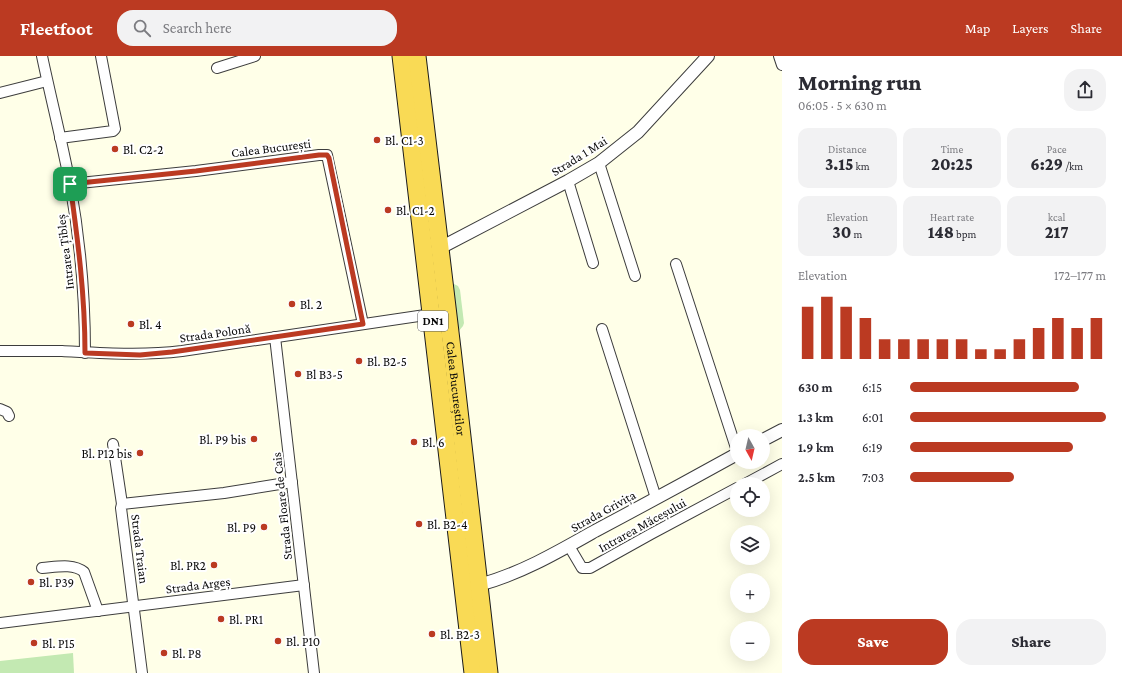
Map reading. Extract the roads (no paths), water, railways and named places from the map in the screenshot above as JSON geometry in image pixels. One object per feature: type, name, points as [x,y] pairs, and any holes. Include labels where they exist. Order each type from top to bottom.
[{"type":"highway","name":"Calea Bucureștilor","points":[[402,56],[473,673]]},
{"type":"highway","name":"Calea Bucureștilor","points":[[417,56],[489,673]]},
{"type":"street","name":"Intrarea Țibleș","points":[[42,56],[70,184],[80,257],[85,312],[85,353]]},
{"type":"street","points":[[60,138],[113,131],[115,129],[101,56]]},
{"type":"street","points":[[217,68],[254,56]]},
{"type":"street","name":"Strada 1 Mai","points":[[440,248],[568,181],[599,163],[638,132],[708,56]]},
{"type":"street","points":[[779,56],[782,65]]},
{"type":"street","points":[[0,93],[47,81]]},
{"type":"street","name":"Calea București","points":[[70,184],[196,171],[327,155],[363,324]]},
{"type":"street","points":[[599,163],[635,276]]},
{"type":"street","points":[[568,181],[593,263]]},
{"type":"street","points":[[676,264],[730,430]]},
{"type":"street","name":"Strada Polonă","points":[[0,351],[125,355],[156,354],[432,314]]},
{"type":"street","points":[[602,329],[656,498]]},
{"type":"street","name":"Strada Floare de Cais","points":[[275,337],[314,673]]},
{"type":"street","points":[[0,409],[7,412],[9,416]]},
{"type":"street","points":[[770,436],[782,430]]},
{"type":"street","points":[[113,444],[122,504]]},
{"type":"street","name":"Strada Grivița","points":[[479,585],[498,580],[518,572],[569,546],[730,458]]},
{"type":"street","points":[[758,477],[782,464]]},
{"type":"street","name":"Strada Traian","points":[[142,673],[121,508],[122,504],[224,493],[292,482]]},
{"type":"street","name":"Intrarea Măceșului","points":[[569,546],[582,568],[590,568],[730,492]]},
{"type":"street","points":[[42,568],[71,566],[84,572],[98,611]]},
{"type":"street","name":"Strada Argeș","points":[[0,623],[304,585]]},
{"type":"place","name":"Bl. C1-3","points":[[377,140]]},
{"type":"place","name":"Bl. C2-2","points":[[115,149]]},
{"type":"place","name":"Bl. C1-2","points":[[388,210]]},
{"type":"place","name":"Bl. 2","points":[[292,304]]},
{"type":"place","name":"Bl. 4","points":[[131,324]]},
{"type":"place","name":"Bl. B2-5","points":[[359,361]]},
{"type":"place","name":"Bl B3-5","points":[[298,374]]},
{"type":"place","name":"Bl. P9 bis","points":[[254,439]]},
{"type":"place","name":"Bl. 6","points":[[414,442]]},
{"type":"place","name":"Bl. P12 bis","points":[[140,453]]},
{"type":"place","name":"Bl. B2-4","points":[[419,524]]},
{"type":"place","name":"Bl. P9","points":[[264,527]]},
{"type":"place","name":"Bl. PR2","points":[[214,565]]},
{"type":"place","name":"Bl. P39","points":[[31,582]]},
{"type":"place","name":"Bl. PR1","points":[[221,619]]},
{"type":"place","name":"Bl. B2-3","points":[[432,634]]},
{"type":"place","name":"Bl. P10","points":[[278,641]]},
{"type":"place","name":"Bl. P15","points":[[34,643]]},
{"type":"place","name":"Bl. P8","points":[[164,653]]}]
